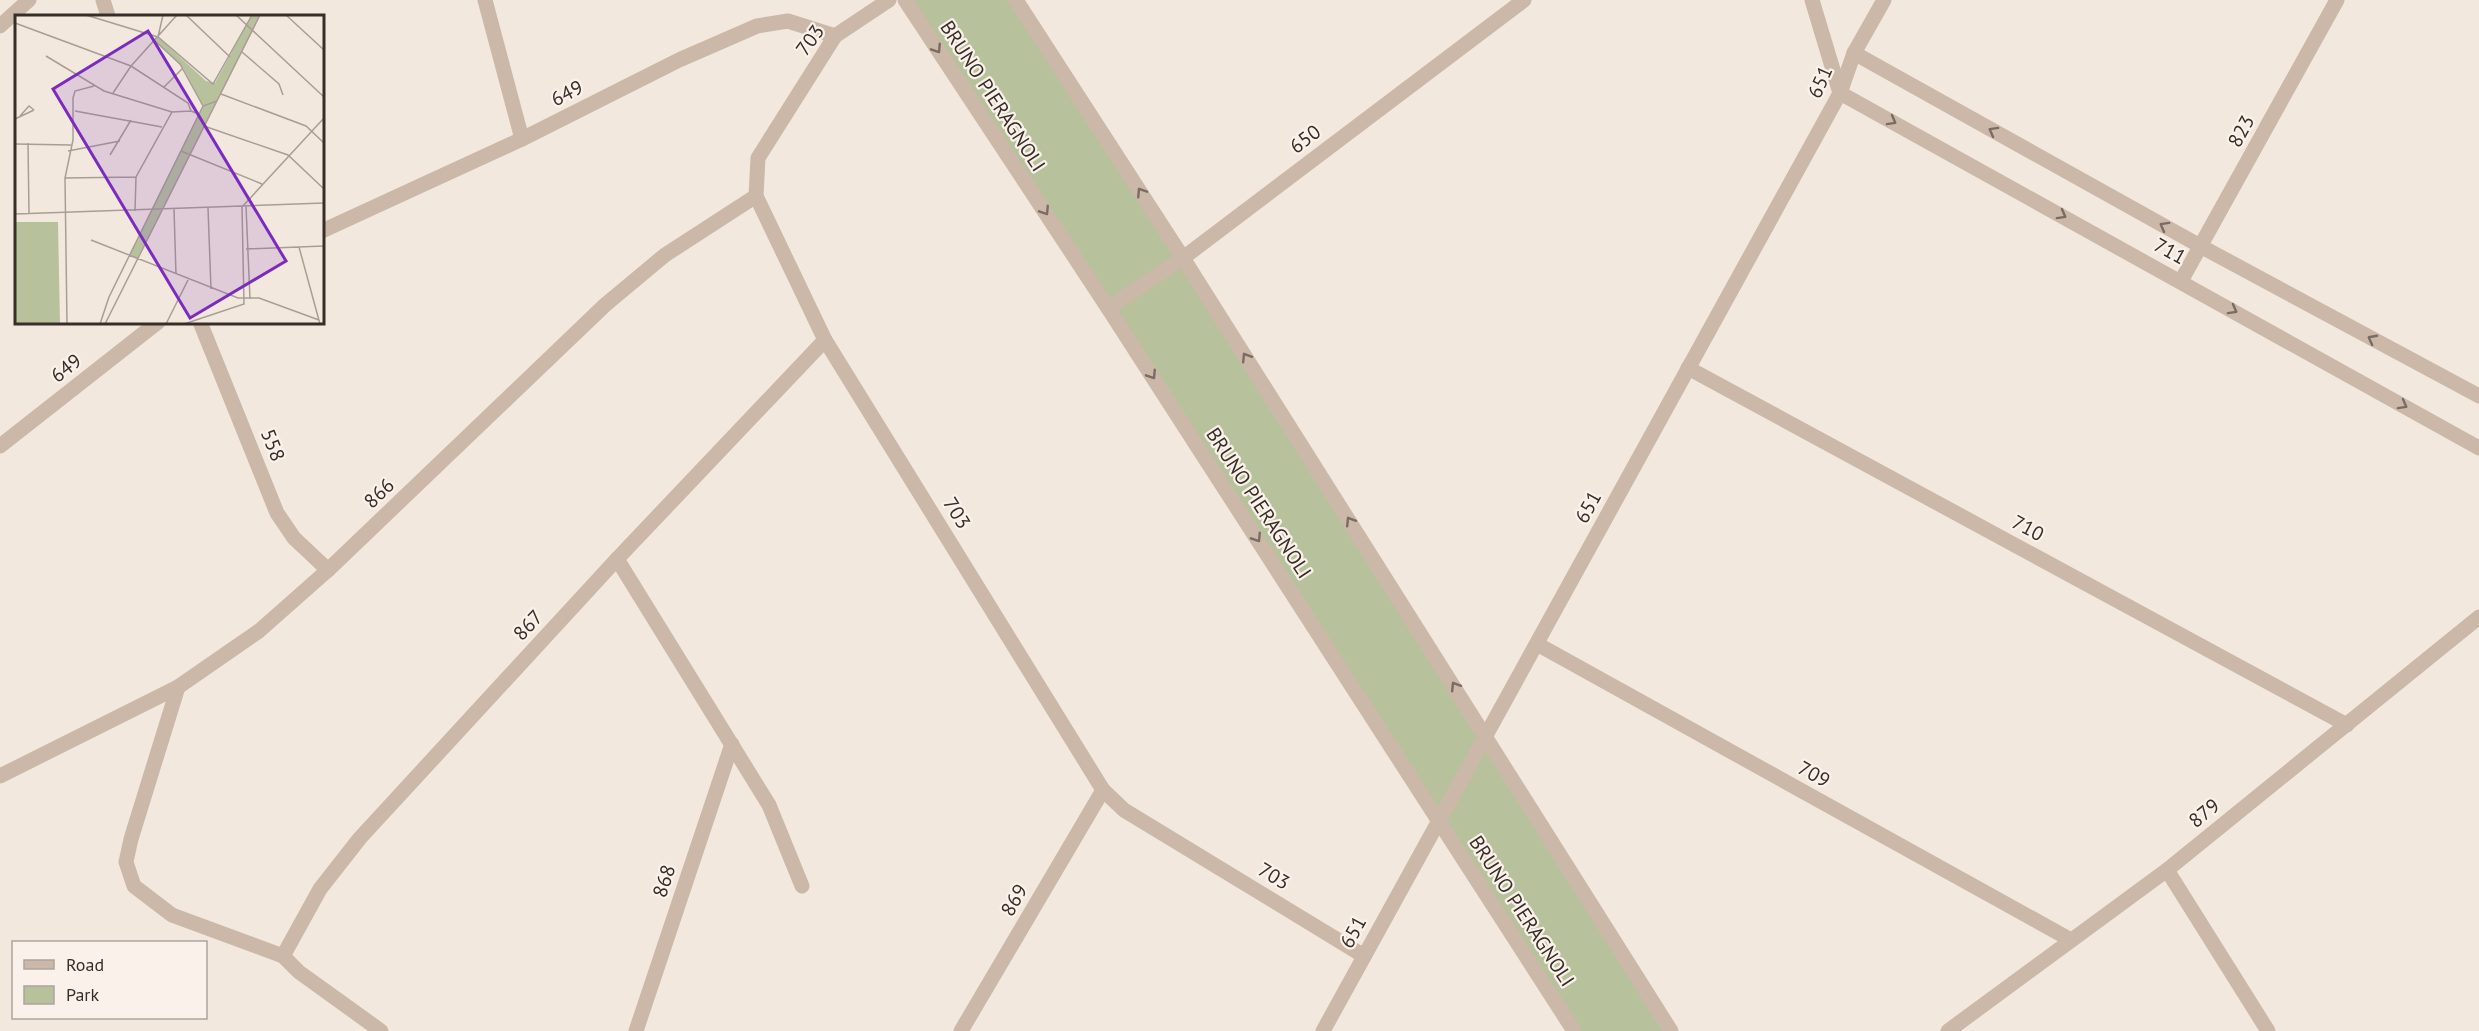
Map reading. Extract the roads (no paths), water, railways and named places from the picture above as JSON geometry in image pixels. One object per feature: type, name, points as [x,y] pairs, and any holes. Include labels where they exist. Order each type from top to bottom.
[{"type":"street","points":[[0,26],[28,0]]},
{"type":"street","points":[[103,0],[108,15]]},
{"type":"street","points":[[484,0],[522,140]]},
{"type":"street","name":"703","points":[[889,0],[836,36],[758,158],[756,196],[825,339],[1103,790],[1124,810],[1364,956]]},
{"type":"street","name":"BRUNO PIERAGNOLI","points":[[905,0],[1108,308],[1574,1031]]},
{"type":"street","name":"650","points":[[1108,308],[1183,258],[1524,0]]},
{"type":"street","points":[[1812,0],[1840,93]]},
{"type":"street","name":"651","points":[[1323,1031],[1840,93],[1854,53],[1884,0]]},
{"type":"street","name":"823","points":[[2181,281],[2202,247],[2337,0]]},
{"type":"street","points":[[1018,1],[1486,735],[1671,1031]]},
{"type":"street","name":"649","points":[[324,230],[522,140],[679,60],[757,26],[788,21],[836,36]]},
{"type":"street","name":"711","points":[[1854,53],[2202,247],[2479,396]]},
{"type":"street","name":"711","points":[[1840,93],[2479,448]]},
{"type":"street","name":"866","points":[[0,776],[178,687],[260,631],[328,570],[605,305],[665,255],[756,196]]},
{"type":"street","name":"649","points":[[0,446],[155,324]]},
{"type":"street","name":"558","points":[[201,324],[277,513],[294,538],[328,570]]},
{"type":"street","name":"867","points":[[283,956],[320,889],[360,838],[617,559],[825,339]]},
{"type":"street","name":"710","points":[[1688,368],[2347,725]]},
{"type":"street","points":[[617,559],[769,805],[801,886]]},
{"type":"street","name":"879","points":[[1948,1031],[2167,870],[2479,617]]},
{"type":"street","name":"709","points":[[1537,644],[2071,940]]},
{"type":"street","points":[[178,687],[131,839],[126,862],[134,886],[172,915],[283,956],[298,972],[381,1031]]},
{"type":"street","name":"868","points":[[636,1031],[732,744]]},
{"type":"street","name":"869","points":[[961,1031],[1103,790]]},
{"type":"street","points":[[2167,870],[2268,1031]]}]
